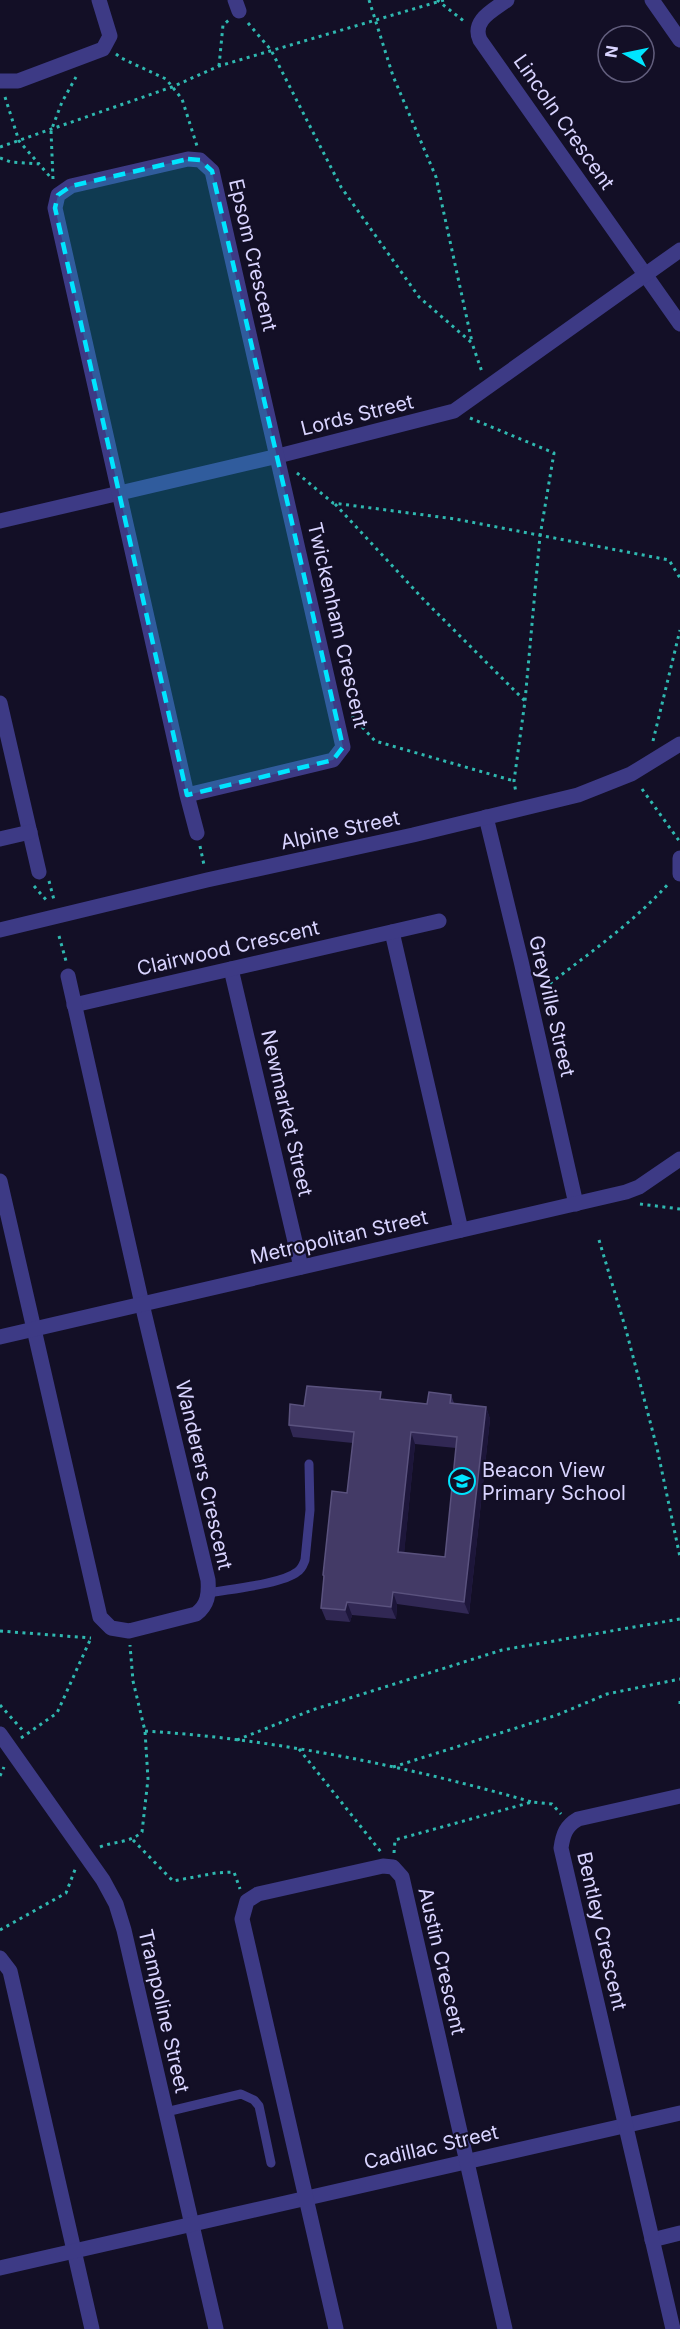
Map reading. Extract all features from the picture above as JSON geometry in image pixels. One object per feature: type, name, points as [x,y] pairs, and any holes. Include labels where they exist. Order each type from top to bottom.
[{"type":"street","points":[[2,87],[100,51],[107,45],[109,30],[99,0]]},
{"type":"street","points":[[478,27],[481,19],[507,0]]},
{"type":"street","points":[[652,0],[680,40]]},
{"type":"street","name":"Lincoln Crescent","points":[[478,27],[480,40],[680,324]]},
{"type":"street","points":[[196,833],[55,208],[55,188],[188,159],[200,160]]},
{"type":"street","name":"Epsom Crescent","points":[[200,160],[212,171],[278,456]]},
{"type":"street","name":"Lords Street","points":[[0,521],[278,456],[454,411],[680,250]]},
{"type":"street","name":"Twickenham Crescent","points":[[187,795],[333,760],[343,747],[278,456]]},
{"type":"street","points":[[0,703],[30,832],[44,876]]},
{"type":"street","name":"Alpine Street","points":[[0,930],[486,817],[594,789],[631,774],[680,744]]},
{"type":"street","name":"Greyville Street","points":[[486,817],[576,1204]]},
{"type":"street","points":[[0,839],[30,832]]},
{"type":"street","points":[[676,877],[680,858]]},
{"type":"street","name":"Clairwood Crescent","points":[[74,1005],[439,921]]},
{"type":"street","points":[[392,932],[461,1230]]},
{"type":"street","points":[[67,969],[142,1304]]},
{"type":"street","name":"Newmarket Street","points":[[231,969],[301,1267]]},
{"type":"street","name":"Metropolitan Street","points":[[0,1336],[627,1192],[639,1187],[680,1159]]},
{"type":"street","points":[[0,1181],[100,1617],[111,1628],[129,1631]]},
{"type":"street","name":"Wanderers Crescent","points":[[129,1631],[196,1614],[204,1608],[209,1593],[208,1580],[142,1304]]},
{"type":"street","name":"Trampoline Street","points":[[0,1734],[104,1880],[116,1904],[124,1930],[216,2329]]},
{"type":"street","points":[[570,1824],[578,1819],[680,1796]]},
{"type":"street","name":"Bentley Crescent","points":[[570,1824],[563,1834],[561,1848],[673,2329]]},
{"type":"street","points":[[336,2329],[242,1919],[247,1901],[258,1894],[383,1866],[393,1867]]},
{"type":"street","name":"Austin Crescent","points":[[393,1867],[402,1877],[505,2329]]},
{"type":"street","points":[[0,1958],[10,1971],[92,2329]]},
{"type":"street","name":"Cadillac Street","points":[[0,2268],[680,2113]]},
{"type":"street","points":[[652,2240],[680,2233]]},
{"type":"lane","points":[[209,1593],[285,1578],[302,1568],[305,1560],[309,1510],[309,1464]]},
{"type":"lane","points":[[166,2112],[241,2094],[248,2095],[259,2106],[272,2163]]},
{"type":"path","points":[[369,0],[393,76],[435,177],[472,343],[487,388]]},
{"type":"path","points":[[0,147],[172,87],[219,66],[441,1],[460,20],[478,27]]},
{"type":"path","points":[[219,66],[223,25],[237,6],[271,50],[341,186],[419,297],[472,343]]},
{"type":"path","points":[[107,45],[121,58],[166,79],[182,99],[195,136],[200,160]]},
{"type":"path","points":[[55,188],[51,131],[62,102],[78,72],[79,59]]},
{"type":"path","points":[[2,87],[20,141],[55,188]]},
{"type":"path","points":[[0,158],[11,162],[39,164]]},
{"type":"path","points":[[454,411],[554,453],[540,536],[525,701],[514,781],[516,793]]},
{"type":"path","points":[[278,456],[333,503],[425,601],[525,701]]},
{"type":"path","points":[[333,503],[455,519],[669,560],[680,578]]},
{"type":"path","points":[[653,741],[680,630]]},
{"type":"path","points":[[332,695],[375,741],[514,781]]},
{"type":"path","points":[[642,789],[680,842]]},
{"type":"path","points":[[44,876],[54,900]]},
{"type":"path","points":[[540,991],[647,905],[676,877]]},
{"type":"path","points":[[59,936],[67,969]]},
{"type":"path","points":[[634,1203],[680,1209]]},
{"type":"path","points":[[599,1239],[657,1448],[680,1557]]},
{"type":"path","points":[[237,1740],[312,1710],[502,1650],[680,1619]]},
{"type":"path","points":[[0,1631],[91,1638],[57,1713],[25,1733],[11,1749],[0,1776]]},
{"type":"path","points":[[100,1847],[133,1840],[142,1832],[148,1779],[145,1731],[134,1680],[129,1631]]},
{"type":"path","points":[[390,1767],[557,1715],[607,1694],[680,1679]]},
{"type":"path","points":[[680,1701],[680,1707]]},
{"type":"path","points":[[0,1705],[25,1733]]},
{"type":"path","points":[[145,1731],[204,1735],[299,1749],[390,1767],[532,1802],[552,1804],[570,1824]]},
{"type":"path","points":[[299,1749],[393,1867]]},
{"type":"path","points":[[393,1867],[395,1840],[532,1802]]},
{"type":"path","points":[[133,1840],[173,1881],[234,1872],[247,1901]]},
{"type":"path","points":[[0,1930],[66,1893],[76,1867]]},
{"type":"highlighted area","points":[[188,159],[200,160],[212,171],[342,738],[343,747],[333,760],[187,795],[55,208],[58,195],[71,186]]},
{"type":"building","points":[[307,1386],[381,1392],[380,1399],[427,1404],[429,1392],[451,1395],[450,1403],[486,1407],[464,1602],[393,1592],[391,1607],[347,1602],[345,1610],[321,1608],[332,1491],[347,1493],[354,1432],[289,1425],[290,1404],[304,1406]],"holes":[[[411,1432],[457,1437],[445,1557],[398,1552]]]},
{"type":"place","name":"Beacon View Primary School","points":[[462,1481]]}]
